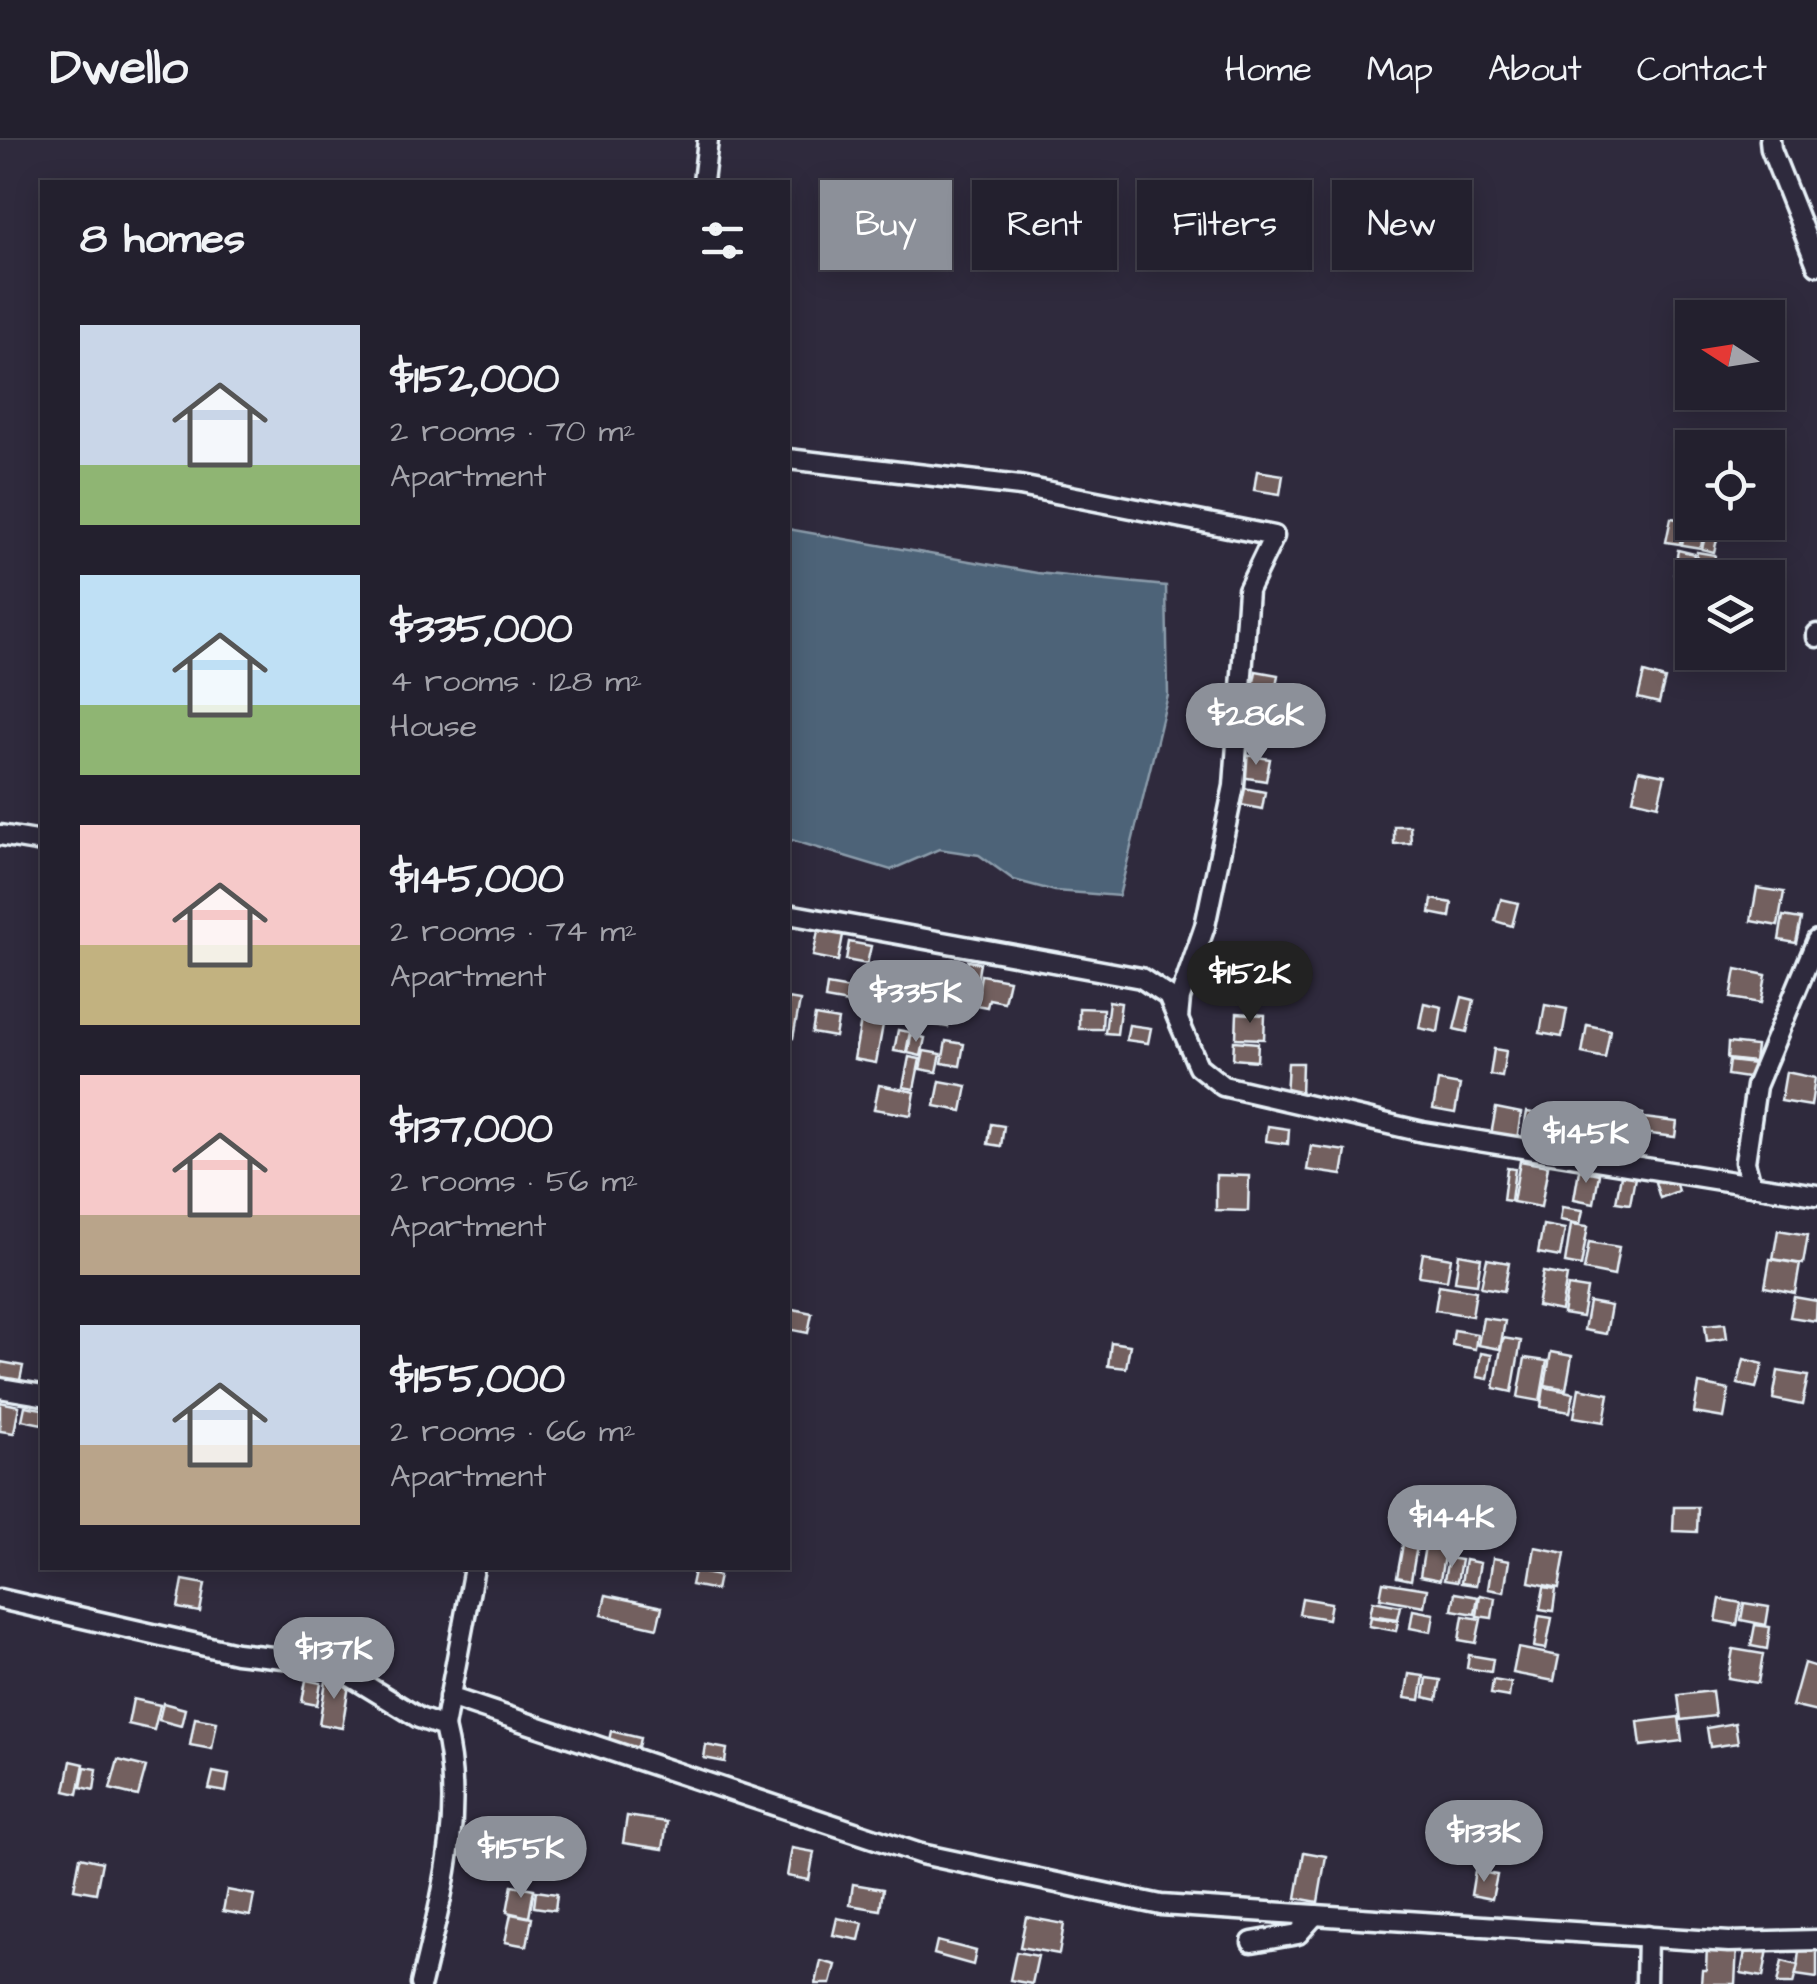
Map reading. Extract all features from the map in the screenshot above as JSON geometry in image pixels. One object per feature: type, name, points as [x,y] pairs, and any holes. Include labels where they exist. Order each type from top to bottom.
[{"type":"street","points":[[702,180],[708,140]]},
{"type":"street","points":[[1770,140],[1817,265]]},
{"type":"street","points":[[790,459],[1020,486],[1274,536],[1248,590],[1234,786],[1204,926],[1180,998],[1178,1019]]},
{"type":"street","points":[[0,835],[40,842]]},
{"type":"street","points":[[790,914],[1142,978],[1168,996],[1198,1066],[1223,1086],[1423,1132],[1817,1194]]},
{"type":"street","points":[[1751,1185],[1744,1162],[1756,1086],[1817,940]]},
{"type":"street","points":[[0,1388],[40,1395]]},
{"type":"street","points":[[421,1984],[441,1899],[455,1806],[444,1727],[474,1570]]},
{"type":"street","points":[[0,1600],[236,1653],[329,1663],[419,1718],[444,1727]]},
{"type":"street","points":[[450,1697],[921,1854],[1161,1905],[1729,1942],[1817,1940]]},
{"type":"street","points":[[1252,1942],[1298,1934],[1315,1914]]},
{"type":"street","points":[[1646,1984],[1647,1936]]},
{"type":"water","points":[[790,529],[1037,573],[1166,586],[1168,695],[1119,896],[1055,891],[1014,880],[979,855],[939,849],[891,870],[790,840]]},
{"type":"building","points":[[1257,471],[1283,475],[1280,494],[1254,490]]},
{"type":"building","points":[[1671,518],[1675,519],[1675,540],[1681,540],[1680,544],[1666,542]]},
{"type":"building","points":[[1683,540],[1702,540],[1701,548],[1682,545]]},
{"type":"building","points":[[1704,540],[1717,540],[1714,552],[1702,549]]},
{"type":"building","points":[[1678,550],[1694,554],[1693,560],[1676,560]]},
{"type":"building","points":[[1697,552],[1715,555],[1714,560],[1696,560]]},
{"type":"building","points":[[1256,671],[1278,675],[1273,702],[1251,698]]},
{"type":"building","points":[[1644,673],[1665,679],[1659,703],[1638,698]]},
{"type":"building","points":[[1253,708],[1275,712],[1270,740],[1248,736]]},
{"type":"building","points":[[1245,755],[1270,759],[1266,781],[1241,777]]},
{"type":"building","points":[[1639,770],[1665,775],[1658,805],[1633,799]]},
{"type":"building","points":[[1244,788],[1265,792],[1262,809],[1241,805]]},
{"type":"building","points":[[1394,826],[1410,826],[1411,843],[1394,844]]},
{"type":"building","points":[[1757,888],[1784,892],[1778,926],[1751,921]]},
{"type":"building","points":[[1432,899],[1452,903],[1450,917],[1430,913]]},
{"type":"building","points":[[1501,899],[1518,903],[1512,926],[1495,921]]},
{"type":"building","points":[[1783,916],[1801,919],[1796,943],[1779,940]]},
{"type":"building","points":[[819,926],[844,930],[838,961],[813,956]]},
{"type":"building","points":[[849,942],[871,946],[867,964],[846,960]]},
{"type":"building","points":[[968,961],[980,963],[976,987],[963,985]]},
{"type":"building","points":[[1736,969],[1766,975],[1761,1003],[1731,998]]},
{"type":"building","points":[[981,975],[1009,980],[1004,1002],[989,999],[987,1007],[976,1005]]},
{"type":"building","points":[[827,985],[850,989],[848,1003],[825,999]]},
{"type":"building","points":[[924,991],[954,997],[948,1027],[918,1022]]},
{"type":"building","points":[[1462,997],[1474,1000],[1467,1032],[1454,1029]]},
{"type":"building","points":[[790,999],[800,1001],[793,1038],[790,1037]]},
{"type":"building","points":[[1109,1001],[1121,1003],[1117,1034],[1105,1033]]},
{"type":"building","points":[[1424,1003],[1442,1007],[1438,1032],[1419,1028]]},
{"type":"building","points":[[1545,1005],[1567,1009],[1562,1037],[1540,1033]]},
{"type":"building","points":[[1079,1008],[1103,1009],[1102,1029],[1079,1029]]},
{"type":"building","points":[[863,1010],[885,1014],[876,1063],[854,1059]]},
{"type":"building","points":[[1237,1013],[1265,1015],[1264,1039],[1236,1038]]},
{"type":"building","points":[[815,1016],[838,1020],[835,1037],[812,1033]]},
{"type":"building","points":[[1129,1025],[1151,1028],[1148,1043],[1126,1040]]},
{"type":"building","points":[[1587,1025],[1610,1030],[1605,1058],[1582,1053]]},
{"type":"building","points":[[898,1030],[910,1032],[906,1053],[894,1051]]},
{"type":"building","points":[[911,1035],[925,1038],[921,1056],[908,1053]]},
{"type":"building","points":[[946,1041],[964,1044],[960,1066],[942,1063]]},
{"type":"building","points":[[1234,1041],[1258,1043],[1257,1061],[1233,1059]]},
{"type":"building","points":[[1728,1043],[1756,1046],[1754,1062],[1727,1059]]},
{"type":"building","points":[[1494,1049],[1506,1051],[1502,1077],[1490,1075]]},
{"type":"building","points":[[924,1051],[941,1054],[937,1072],[920,1069]]},
{"type":"building","points":[[909,1057],[920,1059],[914,1089],[903,1087]]},
{"type":"building","points":[[1729,1061],[1755,1064],[1754,1079],[1727,1075]]},
{"type":"building","points":[[1288,1063],[1302,1063],[1301,1095],[1286,1095]]},
{"type":"building","points":[[1786,1072],[1815,1078],[1811,1106],[1781,1101]]},
{"type":"building","points":[[940,1081],[967,1086],[962,1111],[935,1106]]},
{"type":"building","points":[[1438,1081],[1460,1085],[1455,1113],[1433,1109]]},
{"type":"building","points":[[879,1085],[915,1092],[911,1115],[874,1109]]},
{"type":"building","points":[[1496,1108],[1521,1113],[1517,1140],[1491,1135]]},
{"type":"building","points":[[1616,1109],[1643,1114],[1634,1165],[1607,1160]]},
{"type":"building","points":[[1527,1112],[1549,1116],[1544,1144],[1522,1140]]},
{"type":"building","points":[[1644,1118],[1677,1122],[1675,1137],[1642,1133]]},
{"type":"building","points":[[991,1124],[1004,1126],[1001,1146],[988,1144]]},
{"type":"building","points":[[1268,1126],[1289,1129],[1288,1144],[1266,1141]]},
{"type":"building","points":[[1311,1146],[1346,1151],[1342,1175],[1307,1170]]},
{"type":"building","points":[[1520,1161],[1548,1166],[1541,1207],[1513,1202]]},
{"type":"building","points":[[1507,1168],[1515,1169],[1511,1201],[1503,1200]]},
{"type":"building","points":[[1579,1170],[1599,1174],[1594,1203],[1574,1199]]},
{"type":"building","points":[[1622,1170],[1636,1172],[1630,1204],[1616,1202]]},
{"type":"building","points":[[1216,1175],[1249,1176],[1248,1211],[1216,1210]]},
{"type":"building","points":[[1673,1175],[1678,1191],[1660,1198],[1655,1182]]},
{"type":"building","points":[[1562,1207],[1583,1210],[1580,1224],[1560,1220]]},
{"type":"building","points":[[1571,1224],[1588,1226],[1581,1266],[1565,1263]]},
{"type":"building","points":[[1543,1225],[1565,1229],[1560,1257],[1538,1253]]},
{"type":"building","points":[[1778,1230],[1808,1235],[1803,1264],[1773,1259]]},
{"type":"building","points":[[1589,1242],[1619,1247],[1614,1276],[1584,1270]]},
{"type":"building","points":[[1423,1253],[1451,1258],[1447,1280],[1419,1276]]},
{"type":"building","points":[[1459,1254],[1481,1258],[1477,1284],[1455,1281]]},
{"type":"building","points":[[1487,1259],[1509,1263],[1504,1291],[1481,1287]]},
{"type":"building","points":[[1770,1259],[1800,1264],[1795,1293],[1765,1287]]},
{"type":"building","points":[[1543,1272],[1567,1276],[1561,1311],[1537,1306]]},
{"type":"building","points":[[1439,1285],[1476,1291],[1472,1316],[1435,1310]]},
{"type":"building","points":[[1568,1286],[1587,1289],[1582,1317],[1563,1314]]},
{"type":"building","points":[[1794,1297],[1817,1301],[1816,1321],[1790,1317]]},
{"type":"building","points":[[1589,1302],[1611,1306],[1606,1334],[1584,1330]]},
{"type":"building","points":[[790,1308],[812,1313],[808,1333],[790,1329]]},
{"type":"building","points":[[1483,1318],[1505,1321],[1500,1349],[1478,1345]]},
{"type":"building","points":[[1725,1323],[1727,1338],[1707,1341],[1705,1325]]},
{"type":"building","points":[[1454,1330],[1477,1334],[1475,1349],[1452,1345]]},
{"type":"building","points":[[1503,1338],[1521,1341],[1512,1392],[1494,1388]]},
{"type":"building","points":[[1111,1342],[1130,1345],[1126,1368],[1108,1366]]},
{"type":"building","points":[[1551,1352],[1572,1356],[1566,1389],[1545,1385]]},
{"type":"building","points":[[1481,1353],[1492,1355],[1488,1379],[1477,1377]]},
{"type":"building","points":[[1525,1358],[1547,1361],[1540,1401],[1518,1397]]},
{"type":"building","points":[[1744,1359],[1763,1364],[1756,1388],[1738,1384]]},
{"type":"building","points":[[1,1362],[23,1366],[17,1394],[0,1390]]},
{"type":"building","points":[[1778,1371],[1808,1376],[1802,1405],[1773,1399]]},
{"type":"building","points":[[1699,1384],[1729,1390],[1724,1418],[1694,1413]]},
{"type":"building","points":[[1544,1387],[1574,1393],[1570,1412],[1541,1407]]},
{"type":"building","points":[[1579,1388],[1609,1394],[1604,1422],[1574,1417]]},
{"type":"building","points":[[0,1402],[19,1406],[14,1433],[0,1431]]},
{"type":"building","points":[[25,1406],[40,1409],[40,1424],[22,1420]]},
{"type":"building","points":[[1674,1507],[1698,1507],[1697,1532],[1673,1531]]},
{"type":"building","points":[[1426,1540],[1446,1544],[1440,1580],[1420,1576]]},
{"type":"building","points":[[1403,1544],[1417,1546],[1411,1580],[1397,1577]]},
{"type":"building","points":[[1535,1547],[1565,1553],[1559,1588],[1529,1582]]},
{"type":"building","points":[[1448,1558],[1461,1560],[1457,1582],[1444,1580]]},
{"type":"building","points":[[1493,1558],[1509,1561],[1504,1592],[1488,1589]]},
{"type":"building","points":[[1465,1560],[1480,1563],[1476,1585],[1461,1583]]},
{"type":"building","points":[[694,1571],[719,1576],[716,1590],[691,1585]]},
{"type":"building","points":[[183,1580],[205,1584],[200,1612],[178,1608]]},
{"type":"building","points":[[1383,1582],[1427,1589],[1424,1606],[1380,1598]]},
{"type":"building","points":[[1544,1587],[1556,1589],[1553,1611],[1540,1609]]},
{"type":"building","points":[[1455,1593],[1478,1597],[1475,1614],[1452,1610]]},
{"type":"building","points":[[606,1595],[662,1607],[657,1628],[601,1615]]},
{"type":"building","points":[[1480,1595],[1495,1598],[1492,1618],[1477,1616]]},
{"type":"building","points":[[1302,1598],[1331,1603],[1328,1619],[1299,1614]]},
{"type":"building","points":[[1720,1599],[1741,1603],[1737,1625],[1716,1621]]},
{"type":"building","points":[[1373,1601],[1401,1606],[1398,1619],[1370,1615]]},
{"type":"building","points":[[1744,1603],[1769,1607],[1766,1625],[1741,1620]]},
{"type":"building","points":[[1413,1610],[1434,1614],[1431,1632],[1410,1628]]},
{"type":"building","points":[[1463,1616],[1481,1619],[1476,1643],[1459,1640]]},
{"type":"building","points":[[1539,1616],[1552,1618],[1546,1649],[1534,1647]]},
{"type":"building","points":[[1371,1617],[1398,1621],[1396,1631],[1369,1626]]},
{"type":"building","points":[[1755,1625],[1770,1627],[1767,1649],[1751,1646]]},
{"type":"building","points":[[1518,1648],[1559,1656],[1554,1681],[1513,1673]]},
{"type":"building","points":[[1733,1649],[1763,1654],[1758,1683],[1728,1678]]},
{"type":"building","points":[[1469,1655],[1493,1659],[1491,1672],[1467,1668]]},
{"type":"building","points":[[1804,1663],[1817,1667],[1817,1712],[1792,1706]]},
{"type":"building","points":[[1409,1674],[1424,1676],[1420,1700],[1405,1698]]},
{"type":"building","points":[[327,1675],[350,1679],[342,1728],[319,1724]]},
{"type":"building","points":[[1427,1678],[1441,1680],[1437,1700],[1424,1697]]},
{"type":"building","points":[[306,1680],[321,1683],[317,1705],[302,1702]]},
{"type":"building","points":[[1493,1680],[1511,1683],[1509,1697],[1491,1694]]},
{"type":"building","points":[[1712,1691],[1715,1716],[1681,1720],[1678,1695]]},
{"type":"building","points":[[133,1699],[160,1705],[154,1730],[128,1724]]},
{"type":"building","points":[[163,1703],[185,1709],[181,1726],[159,1720]]},
{"type":"building","points":[[1679,1717],[1682,1741],[1641,1746],[1638,1722]]},
{"type":"building","points":[[195,1718],[217,1722],[212,1749],[190,1745]]},
{"type":"building","points":[[1735,1723],[1738,1743],[1710,1747],[1707,1728]]},
{"type":"building","points":[[611,1731],[640,1738],[637,1752],[608,1745]]},
{"type":"building","points":[[706,1745],[727,1749],[725,1762],[704,1758]]},
{"type":"building","points":[[118,1760],[146,1767],[138,1796],[110,1789]]},
{"type":"building","points":[[71,1761],[84,1764],[78,1794],[65,1791]]},
{"type":"building","points":[[85,1767],[97,1769],[94,1790],[81,1787]]},
{"type":"building","points":[[213,1772],[229,1775],[226,1792],[209,1789]]},
{"type":"building","points":[[627,1816],[667,1822],[663,1849],[623,1843]]},
{"type":"building","points":[[792,1848],[814,1852],[809,1880],[787,1876]]},
{"type":"building","points":[[1304,1852],[1326,1856],[1318,1902],[1296,1898]]},
{"type":"building","points":[[80,1857],[102,1862],[96,1893],[74,1889]]},
{"type":"building","points":[[1475,1871],[1497,1875],[1492,1899],[1471,1895]]},
{"type":"building","points":[[853,1884],[883,1889],[880,1910],[850,1905]]},
{"type":"building","points":[[512,1885],[534,1889],[529,1917],[507,1912]]},
{"type":"building","points":[[227,1890],[254,1895],[250,1916],[223,1911]]},
{"type":"building","points":[[536,1891],[557,1894],[555,1910],[534,1907]]},
{"type":"building","points":[[511,1914],[532,1918],[527,1946],[505,1942]]},
{"type":"building","points":[[1026,1917],[1064,1924],[1059,1954],[1020,1947]]},
{"type":"building","points":[[837,1918],[863,1923],[859,1940],[833,1935]]},
{"type":"building","points":[[937,1941],[976,1951],[973,1965],[934,1954]]},
{"type":"building","points":[[1800,1943],[1817,1945],[1817,1978],[1796,1975]]},
{"type":"building","points":[[1707,1945],[1737,1946],[1735,1984],[1701,1984]]},
{"type":"building","points":[[1746,1946],[1768,1949],[1763,1977],[1741,1973]]},
{"type":"building","points":[[1016,1952],[1038,1956],[1032,1984],[1010,1980]]},
{"type":"building","points":[[821,1961],[836,1965],[831,1984],[816,1984]]},
{"type":"building","points":[[1782,1961],[1798,1965],[1793,1984],[1777,1984]]}]
